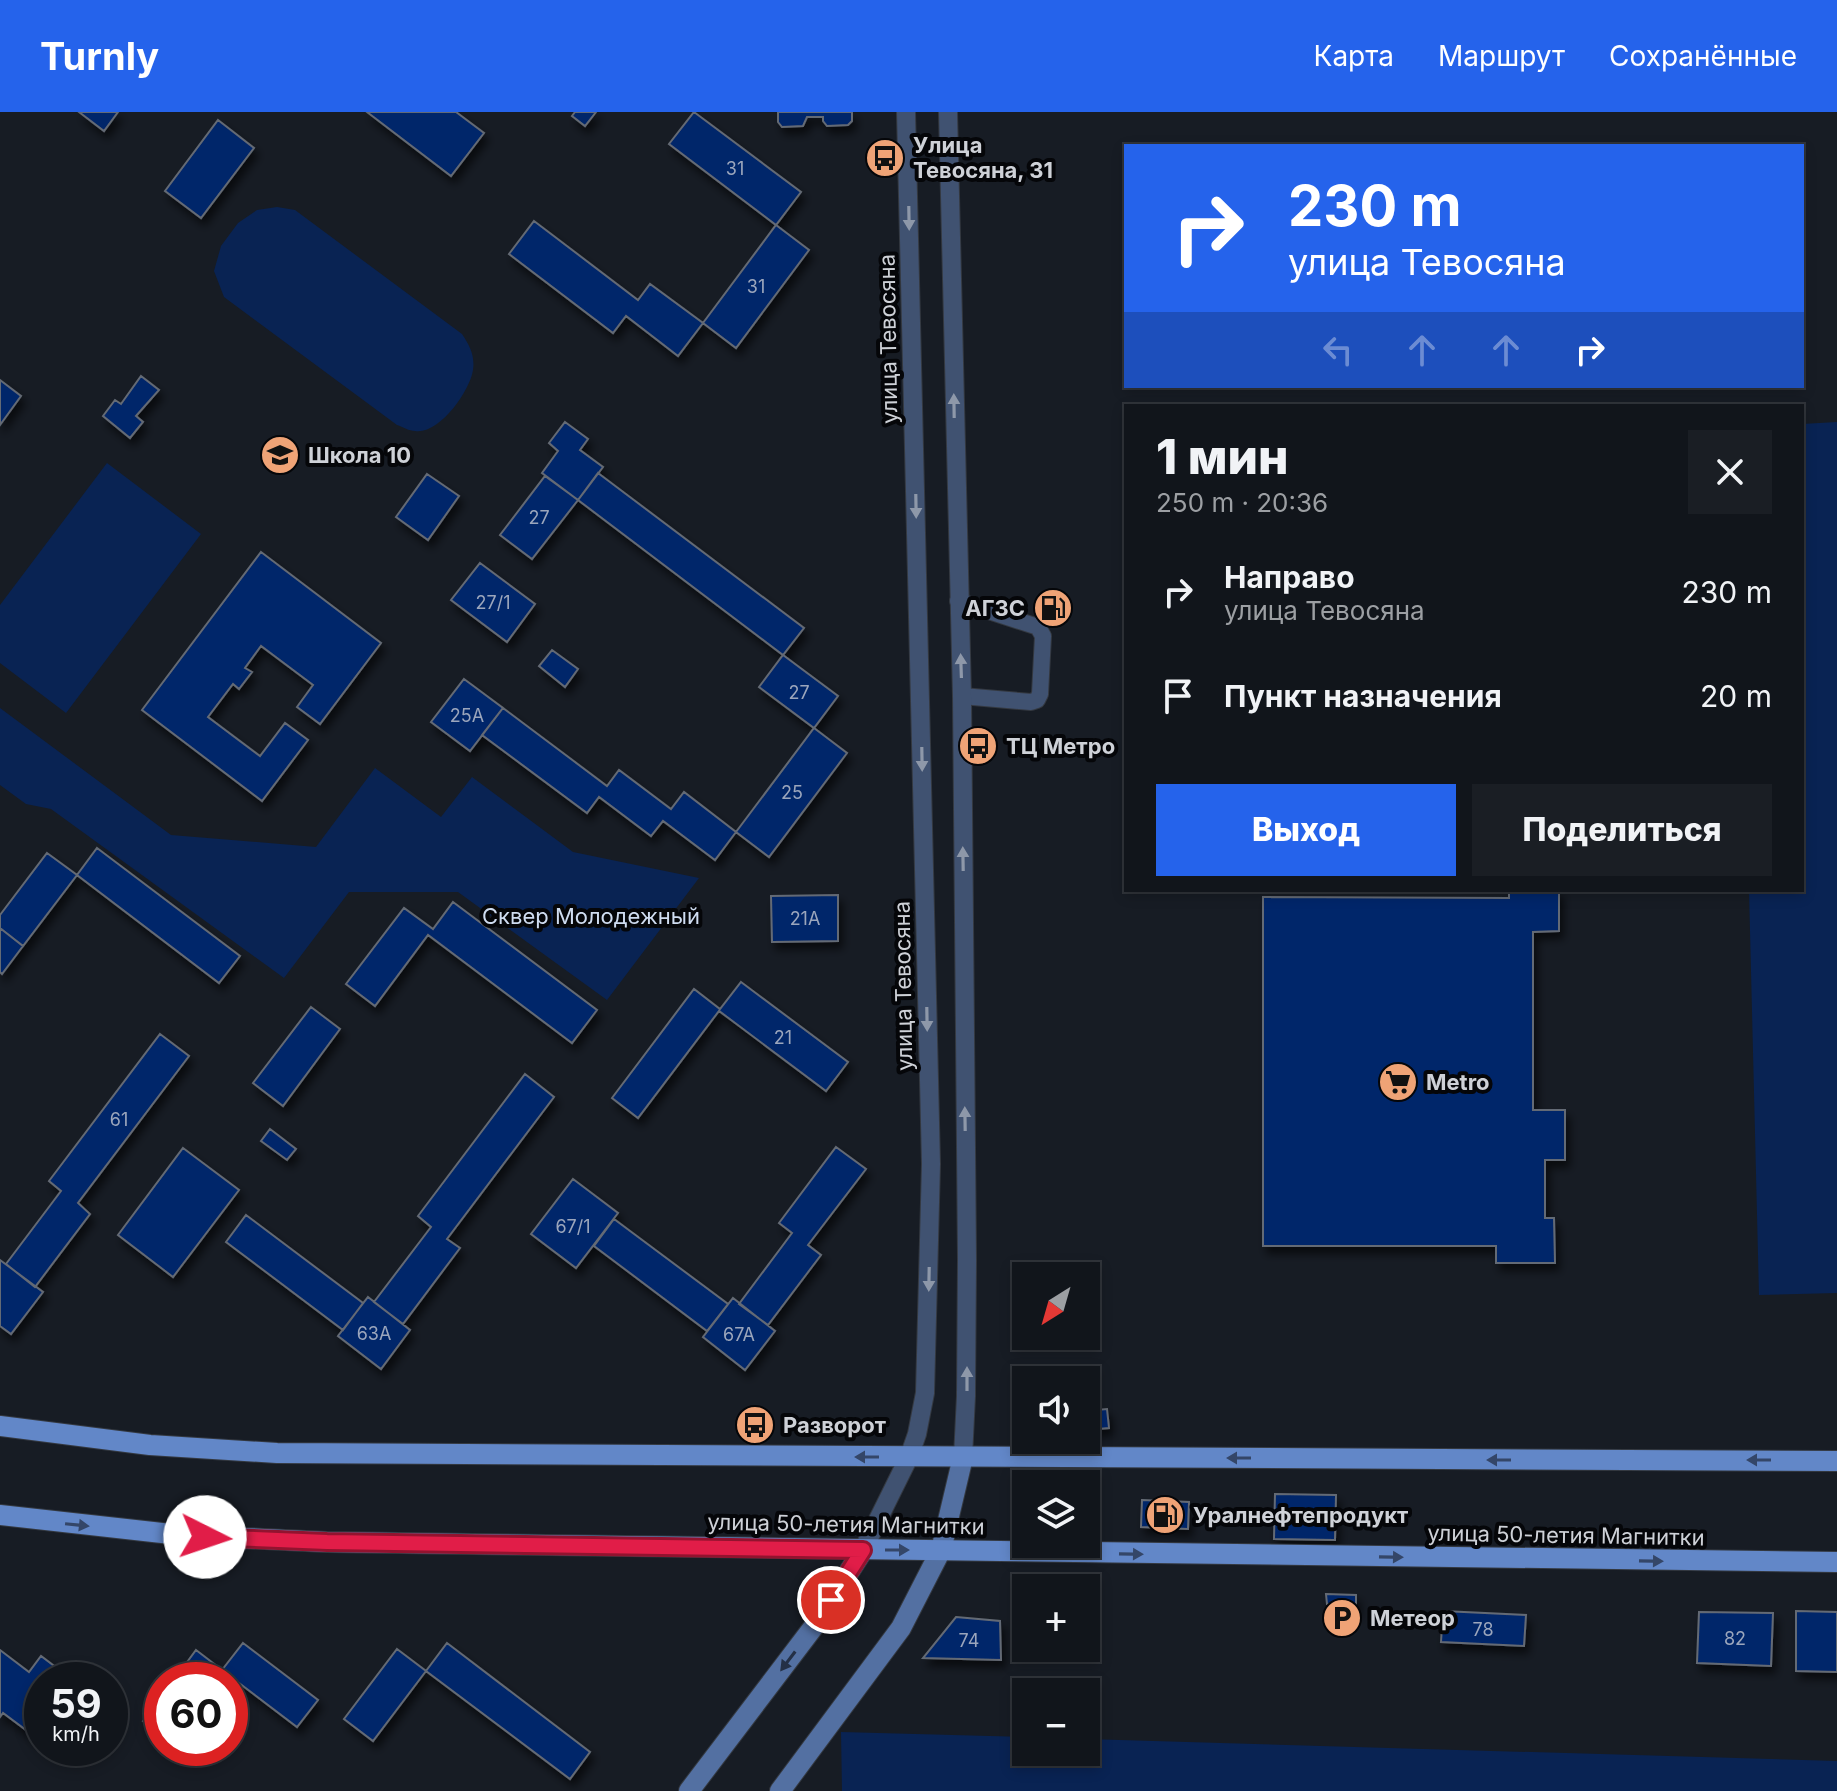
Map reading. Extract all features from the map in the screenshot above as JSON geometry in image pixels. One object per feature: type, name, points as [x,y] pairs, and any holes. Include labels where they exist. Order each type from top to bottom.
[{"type":"main road","points":[[0,1426],[150,1445],[277,1453],[1837,1461]]},
{"type":"main road","points":[[780,1791],[901,1628],[941,1550],[963,1457]]},
{"type":"main road","name":"улица 50-летия Магнитки","points":[[0,1515],[255,1540],[1837,1562]]},
{"type":"main road","name":"улица Тевосяна","points":[[689,1791],[815,1625],[863,1550]]},
{"type":"street","name":"улица Тевосяна","points":[[863,1550],[909,1457],[925,1393],[931,1164],[906,112]]},
{"type":"street","points":[[948,112],[962,696],[967,1260],[963,1457]]},
{"type":"street","points":[[958,601],[1038,627],[1043,636],[1040,694],[1037,700],[962,696]]},
{"type":"green space","points":[[277,207],[295,210],[462,334],[473,356],[471,379],[460,400],[434,426],[415,431],[397,425],[224,297],[214,271],[221,246],[238,223],[257,210]]},
{"type":"green space","points":[[1837,422],[1837,1293],[1759,1295],[1749,892],[1804,892],[1804,424]]},
{"type":"green space","points":[[107,463],[201,534],[66,713],[0,663],[0,605]]},
{"type":"green space","name":"Сквер Молодежный","points":[[0,708],[171,835],[316,847],[375,768],[441,817],[472,777],[573,852],[699,878],[607,1000],[458,892],[349,892],[284,978],[51,809],[26,804],[0,785]]},
{"type":"green space","points":[[841,1732],[1012,1737],[1012,1766],[1100,1766],[1100,1739],[1837,1761],[1837,1791],[842,1791]]},
{"type":"building","points":[[79,112],[118,112],[104,131]]},
{"type":"building","points":[[367,112],[456,112],[484,133],[451,176]]},
{"type":"building","points":[[575,112],[596,112],[585,126],[572,116]]},
{"type":"building","points":[[694,112],[801,192],[776,225],[669,144]]},
{"type":"building","points":[[778,112],[852,112],[852,121],[848,125],[827,126],[823,117],[807,117],[803,126],[782,127],[778,122]]},
{"type":"building","points":[[218,120],[254,148],[201,218],[165,191]]},
{"type":"building","points":[[534,221],[638,300],[650,284],[703,323],[678,356],[626,316],[613,333],[509,254]]},
{"type":"building","points":[[776,225],[809,250],[736,348],[703,323]]},
{"type":"building","points":[[141,376],[159,390],[136,416],[143,422],[130,438],[103,416],[115,400],[121,404]]},
{"type":"building","points":[[0,380],[21,396],[0,425]]},
{"type":"building","points":[[565,422],[588,439],[580,450],[603,467],[578,500],[542,473],[558,451],[549,443]]},
{"type":"building","points":[[598,473],[804,628],[783,655],[578,500]]},
{"type":"building","points":[[427,474],[459,496],[428,540],[396,517]]},
{"type":"building","points":[[545,476],[578,500],[532,559],[500,535]]},
{"type":"building","points":[[261,552],[381,643],[320,724],[297,707],[313,685],[261,646],[245,668],[252,672],[239,689],[233,684],[208,717],[260,756],[285,723],[308,740],[262,801],[142,710]]},
{"type":"building","points":[[480,563],[535,604],[507,642],[451,600]]},
{"type":"building","points":[[552,650],[578,669],[565,687],[539,666]]},
{"type":"building","points":[[783,655],[838,696],[814,728],[759,687]]},
{"type":"building","points":[[464,679],[503,708],[470,751],[431,722]]},
{"type":"building","points":[[503,708],[607,786],[619,770],[671,809],[684,792],[736,832],[715,860],[663,821],[651,836],[599,797],[587,813],[482,735]]},
{"type":"building","points":[[814,728],[847,753],[769,857],[736,832]]},
{"type":"building","points":[[97,848],[240,956],[219,983],[77,875]]},
{"type":"building","points":[[47,853],[77,875],[23,946],[0,928],[0,915]]},
{"type":"building","name":"Metro","points":[[1509,892],[1559,892],[1559,931],[1533,932],[1533,1110],[1565,1110],[1565,1160],[1545,1160],[1545,1218],[1554,1218],[1555,1263],[1496,1263],[1496,1246],[1263,1246],[1263,897],[1509,898]]},
{"type":"building","points":[[838,895],[838,941],[772,942],[771,896]]},
{"type":"building","points":[[453,902],[597,1010],[572,1043],[428,935],[375,1006],[346,984],[404,908],[433,929]]},
{"type":"building","points":[[0,928],[23,946],[2,974],[0,972]]},
{"type":"building","points":[[741,982],[848,1062],[826,1091],[719,1011],[638,1118],[612,1098],[694,989],[720,1009]]},
{"type":"building","points":[[311,1007],[340,1029],[283,1106],[253,1083]]},
{"type":"building","points":[[160,1034],[189,1056],[78,1203],[90,1214],[35,1287],[6,1264],[61,1191],[49,1181]]},
{"type":"building","points":[[525,1074],[554,1097],[447,1239],[460,1248],[403,1324],[374,1302],[431,1227],[418,1216]]},
{"type":"building","points":[[270,1129],[296,1149],[287,1160],[261,1141]]},
{"type":"building","points":[[836,1147],[866,1169],[808,1245],[821,1255],[768,1325],[739,1304],[792,1233],[779,1223]]},
{"type":"building","points":[[183,1148],[239,1190],[173,1277],[118,1235]]},
{"type":"building","points":[[573,1179],[618,1213],[576,1268],[531,1234]]},
{"type":"building","points":[[246,1215],[363,1303],[343,1330],[226,1242]]},
{"type":"building","points":[[614,1219],[728,1304],[707,1331],[594,1246]]},
{"type":"building","points":[[0,1260],[43,1292],[11,1334],[0,1326]]},
{"type":"building","points":[[368,1297],[410,1330],[381,1369],[338,1336]]},
{"type":"building","points":[[733,1298],[775,1331],[745,1370],[703,1337]]},
{"type":"building","points":[[1107,1409],[1109,1428],[1100,1429],[1100,1410]]},
{"type":"building","points":[[1275,1494],[1336,1495],[1335,1540],[1274,1539]]},
{"type":"building","name":"Уралнефтепродукт","points":[[1142,1500],[1189,1502],[1188,1529],[1141,1527]]},
{"type":"building","points":[[1326,1594],[1356,1595],[1356,1611],[1343,1609],[1341,1604],[1327,1604]]},
{"type":"building","points":[[1443,1611],[1526,1615],[1524,1646],[1441,1642]]},
{"type":"building","points":[[1796,1611],[1837,1612],[1837,1672],[1796,1671]]},
{"type":"building","points":[[1699,1612],[1773,1613],[1771,1666],[1697,1663]]},
{"type":"building","points":[[956,1617],[1000,1621],[1001,1660],[923,1658]]},
{"type":"building","points":[[243,1643],[318,1700],[297,1727],[248,1690],[248,1662],[228,1662]]},
{"type":"building","points":[[447,1643],[590,1752],[570,1779],[426,1671]]},
{"type":"building","points":[[397,1649],[426,1671],[373,1741],[344,1719]]},
{"type":"building","points":[[0,1650],[24,1668],[24,1729],[3,1713],[0,1717]]},
{"type":"building","points":[[196,1650],[212,1662],[187,1662]]},
{"type":"place","name":"Улица Тевосяна, 31","points":[[885,158]]},
{"type":"place","name":"Школа 10","points":[[280,455]]},
{"type":"place","name":"АГЗС","points":[[1053,608]]},
{"type":"place","name":"ТЦ Метро","points":[[978,746]]},
{"type":"place","name":"Metro","points":[[1398,1082]]},
{"type":"place","name":"Разворот","points":[[755,1425]]},
{"type":"place","name":"Уралнефтепродукт","points":[[1165,1515]]},
{"type":"place","name":"Метеор","points":[[1342,1618]]},
{"type":"route","points":[[205,1537],[327,1542],[863,1550],[831,1600]]}]
